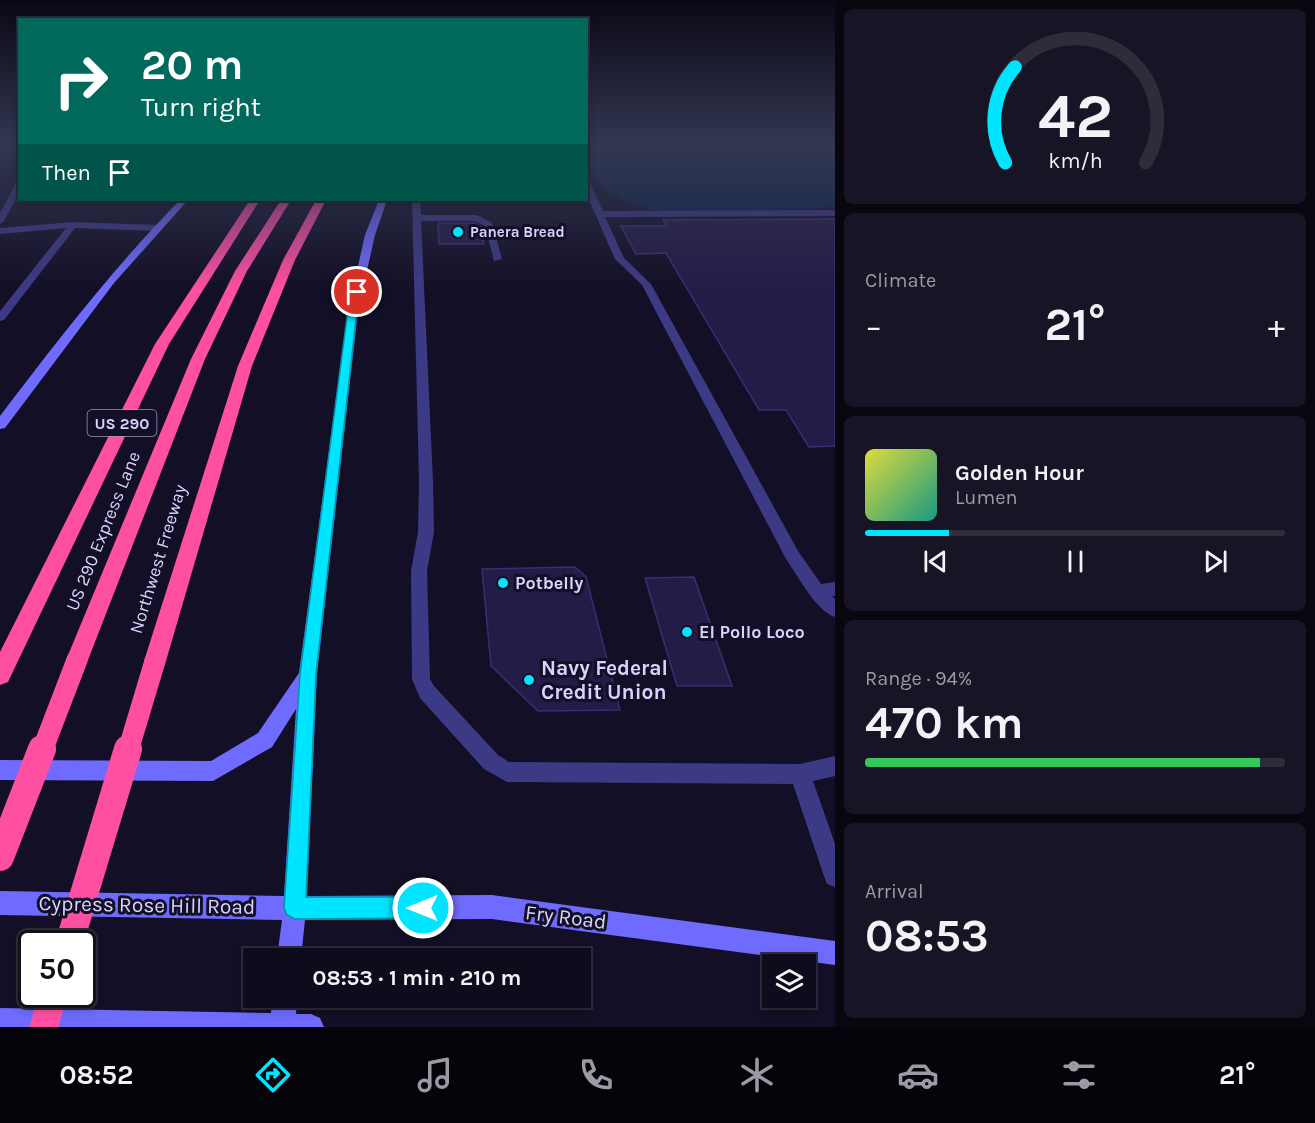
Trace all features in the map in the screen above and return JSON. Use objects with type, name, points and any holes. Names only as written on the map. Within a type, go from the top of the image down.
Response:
[{"type":"highway","name":"US 290","points":[[4,667],[158,351],[173,324],[254,201]]},
{"type":"highway","name":"US 290 Express Lane","points":[[0,857],[198,359],[241,271],[285,201]]},
{"type":"highway","name":"Northwest Freeway","points":[[73,930],[245,366],[290,260],[320,201]]},
{"type":"highway","points":[[44,1027],[49,1008]]},
{"type":"main road","points":[[0,425],[72,328],[157,228],[183,201]]},
{"type":"main road","points":[[290,948],[295,908],[308,674],[353,310],[370,235],[383,201]]},
{"type":"main road","points":[[0,770],[213,771],[265,740],[308,674]]},
{"type":"main road","name":"Cypress Rose Hill Road","points":[[0,903],[295,908]]},
{"type":"main road","name":"Fry Road","points":[[295,908],[492,907],[835,953]]},
{"type":"main road","points":[[282,1026],[284,1008]]},
{"type":"main road","points":[[0,1021],[311,1027]]},
{"type":"street","points":[[590,197],[620,259],[646,284],[792,555],[817,591],[835,610]]},
{"type":"street","points":[[0,220],[10,199]]},
{"type":"street","points":[[416,201],[426,482],[426,532],[419,571],[421,679],[427,692],[491,762],[507,772],[800,774],[835,766]]},
{"type":"street","points":[[600,214],[835,213]]},
{"type":"street","points":[[417,218],[477,218],[489,225],[497,259]]},
{"type":"street","points":[[0,318],[73,225]]},
{"type":"street","points":[[0,231],[73,225],[157,228]]},
{"type":"street","points":[[817,591],[835,589]]},
{"type":"street","points":[[800,774],[835,876]]},
{"type":"water","points":[[613,194],[835,194],[835,207],[684,212],[644,208]]},
{"type":"building","points":[[835,219],[835,446],[809,447],[786,410],[759,410],[666,253],[636,254],[621,226],[666,226],[663,220]]},
{"type":"building","points":[[438,223],[474,223],[480,226],[484,244],[439,244]]},
{"type":"building","points":[[575,567],[586,577],[620,710],[538,711],[491,666],[482,569]]},
{"type":"building","name":"El Pollo Loco","points":[[694,577],[732,686],[677,686],[645,578]]},
{"type":"place","name":"Panera Bread","points":[[458,232]]},
{"type":"place","name":"Potbelly","points":[[503,583]]},
{"type":"place","name":"El Pollo Loco","points":[[687,632]]},
{"type":"place","name":"Navy Federal Credit Union","points":[[529,680]]},
{"type":"route","points":[[357,292],[308,674],[295,908],[423,908]]}]
